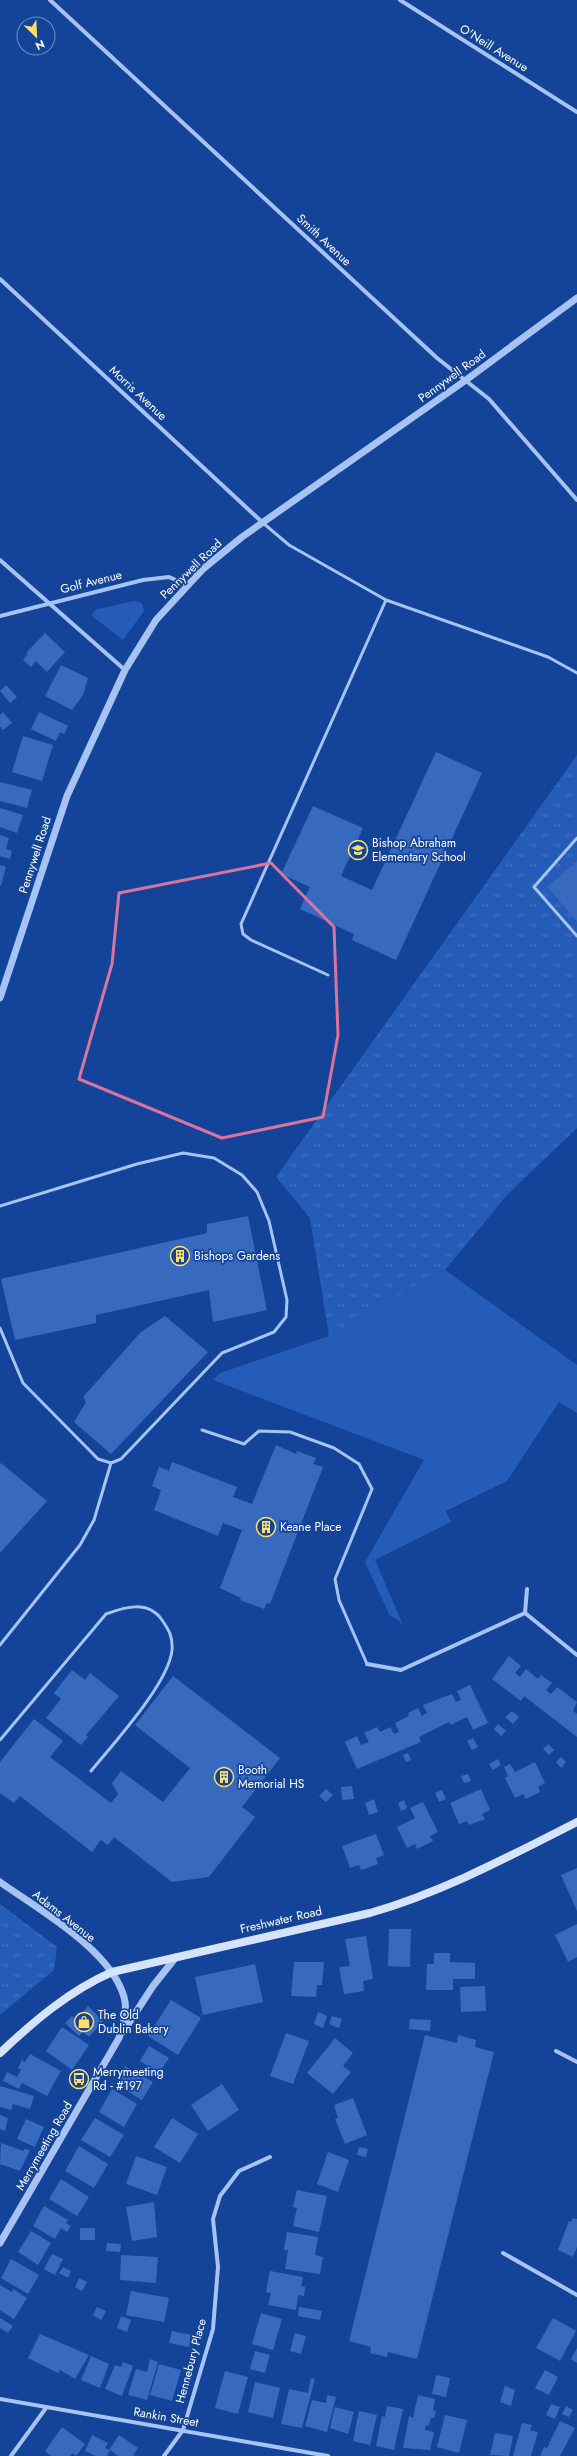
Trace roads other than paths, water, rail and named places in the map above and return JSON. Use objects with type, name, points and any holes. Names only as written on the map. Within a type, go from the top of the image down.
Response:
[{"type":"main road","name":"Freshwater Road","points":[[0,2053],[47,2012],[83,1985],[112,1972],[176,1956],[370,1913],[404,1902],[498,1862],[577,1822]]},
{"type":"street","name":"Smith Avenue","points":[[50,0],[437,358],[489,400],[577,500]]},
{"type":"street","name":"O'Neill Avenue","points":[[400,0],[577,112]]},
{"type":"street","name":"Morris Avenue","points":[[0,279],[262,522]]},
{"type":"street","name":"Pennywell Road","points":[[0,998],[65,802],[125,670],[156,620],[187,585],[222,553],[262,522],[466,380],[577,298]]},
{"type":"street","points":[[0,560],[125,670]]},
{"type":"street","name":"Golf Avenue","points":[[0,616],[143,580],[169,577],[187,585]]},
{"type":"street","points":[[525,1612],[527,1589]]},
{"type":"street","points":[[367,1664],[401,1670],[525,1612]]},
{"type":"street","points":[[525,1612],[577,1654]]},
{"type":"street","name":"Adams Avenue","points":[[0,1882],[66,1929],[112,1972]]},
{"type":"street","name":"Merrymeeting Road","points":[[0,2243],[119,2038],[153,1986],[176,1956]]},
{"type":"street","name":"Merrymeeting Road","points":[[112,1972],[124,1998],[126,2016],[119,2038]]},
{"type":"street","points":[[556,2051],[577,2062]]},
{"type":"street","name":"Hennebury Place","points":[[164,2456],[183,2430],[213,2329],[218,2267],[212,2219],[220,2196],[239,2171],[270,2157]]},
{"type":"street","points":[[503,2253],[577,2295]]},
{"type":"street","name":"Rankin Street","points":[[0,2399],[328,2456]]},
{"type":"street","points":[[11,2456],[46,2408]]},
{"type":"lane","points":[[262,522],[289,545],[386,600],[548,657],[577,673]]},
{"type":"lane","points":[[328,975],[251,940],[243,934],[241,924],[386,600]]},
{"type":"lane","points":[[577,838],[534,887],[577,936]]},
{"type":"lane","points":[[0,1206],[99,1175],[183,1152],[214,1158],[242,1175],[257,1192],[269,1221],[287,1300],[286,1317],[274,1332],[222,1353],[121,1459],[110,1463],[98,1459],[23,1383],[0,1328]]},
{"type":"lane","points":[[202,1430],[244,1444],[259,1431],[290,1432],[334,1448],[359,1464],[372,1489],[335,1579],[339,1600],[367,1664]]},
{"type":"lane","points":[[0,1645],[80,1545],[94,1520],[110,1463]]},
{"type":"lane","points":[[0,1740],[106,1614],[126,1607],[143,1607],[159,1615],[171,1633],[172,1650],[167,1670],[144,1704],[91,1771]]},
{"type":"place","name":"Bishop Abraham Elementary School","points":[[358,850]]},
{"type":"place","name":"Bishops Gardens","points":[[180,1256]]},
{"type":"place","name":"Keane Place","points":[[266,1527]]},
{"type":"place","name":"Booth Memorial HS","points":[[224,1777]]},
{"type":"place","name":"The Old Dublin Bakery","points":[[84,2022]]},
{"type":"place","name":"Merrymeeting Rd - #197","points":[[79,2079]]}]
